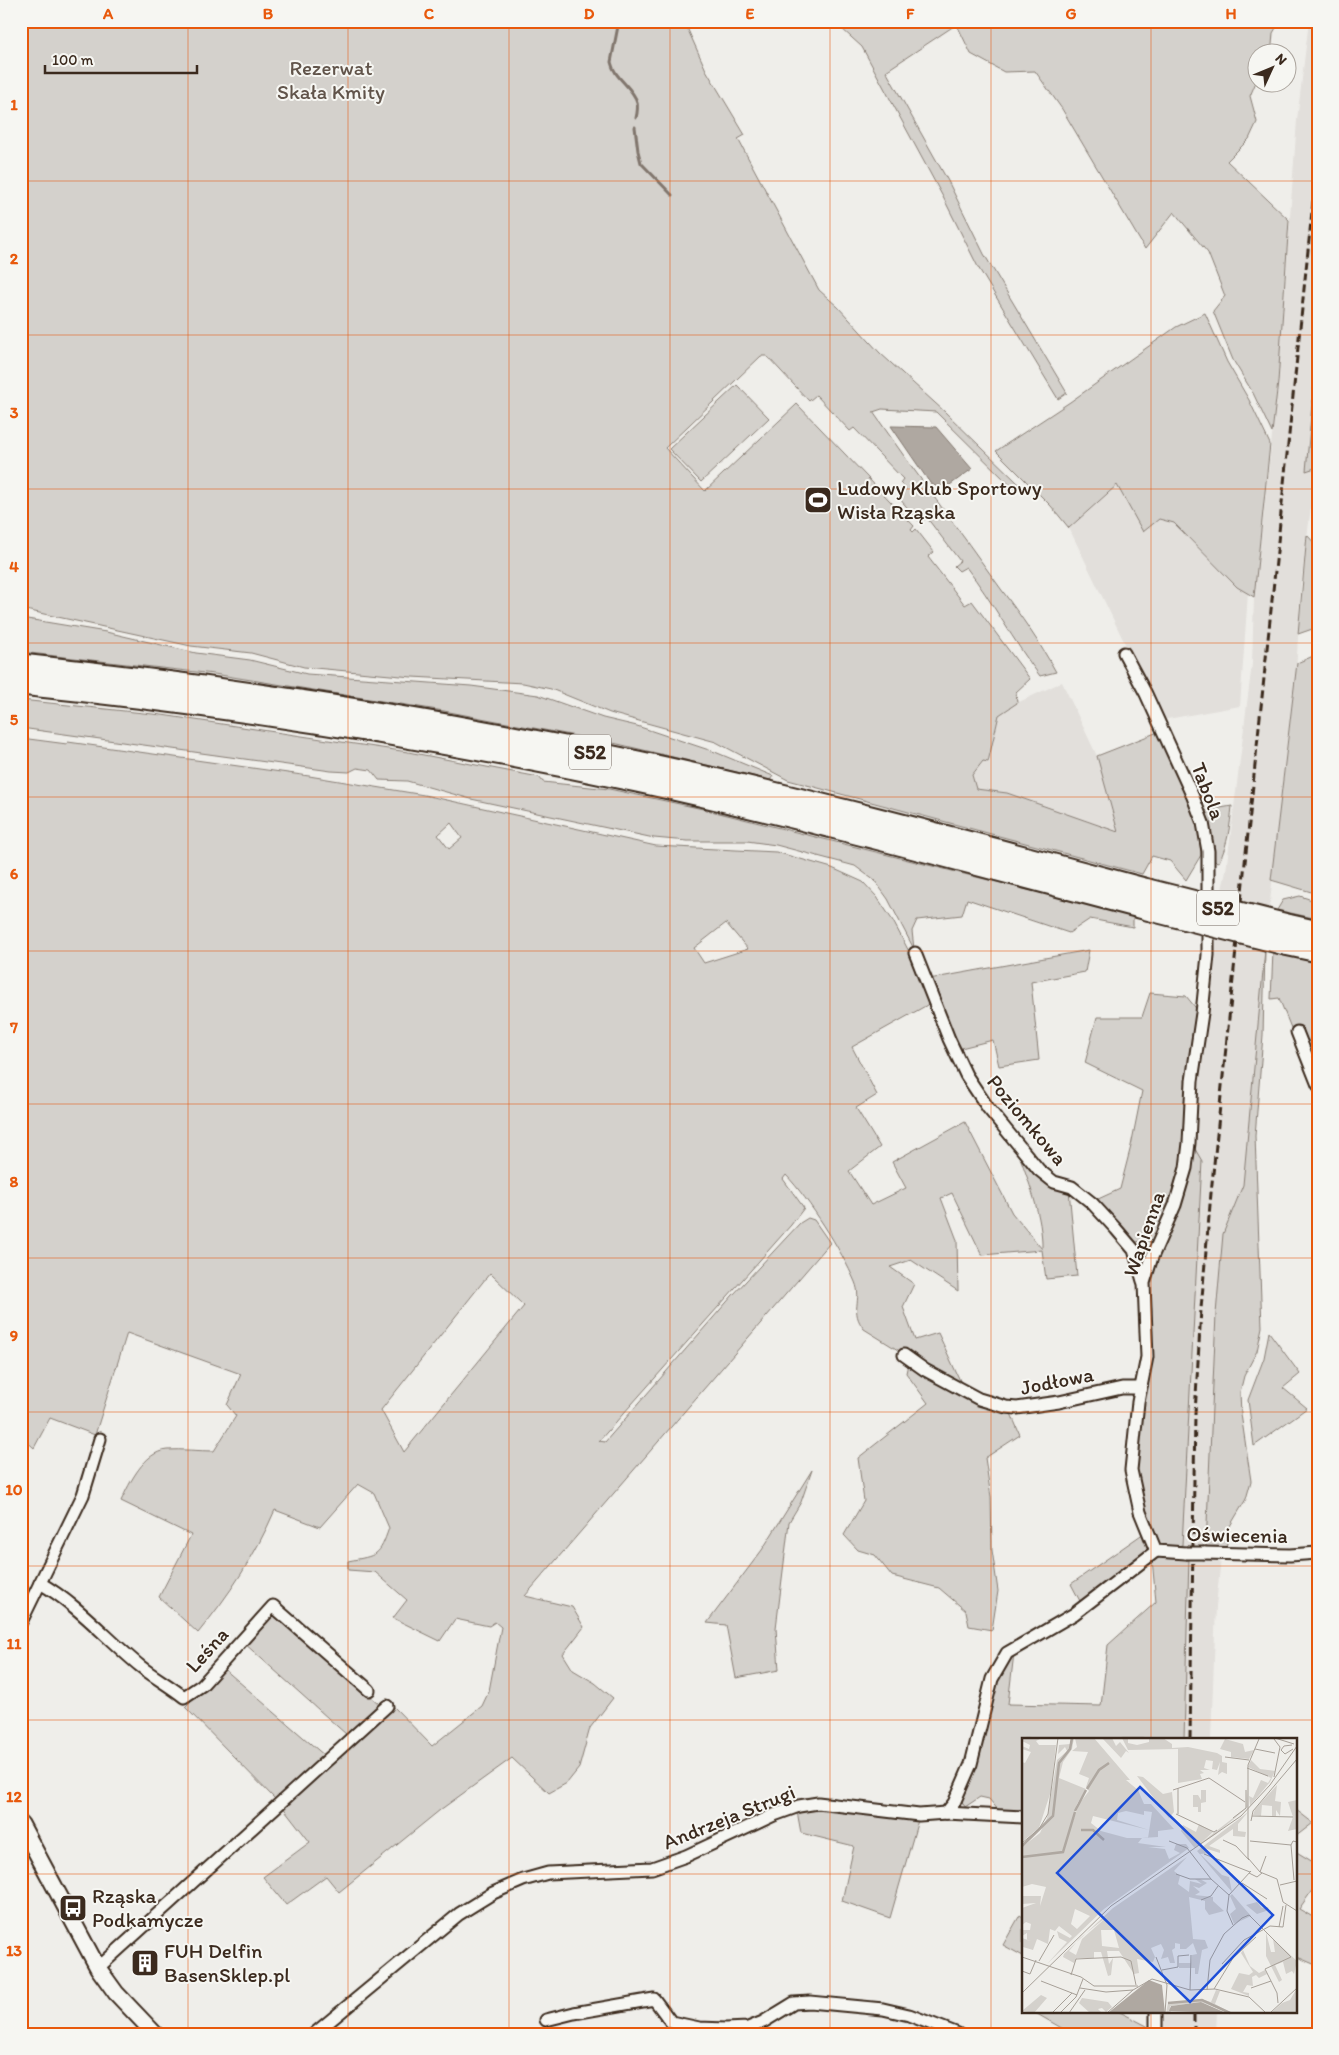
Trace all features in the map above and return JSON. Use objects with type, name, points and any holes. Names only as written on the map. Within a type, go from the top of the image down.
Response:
[{"type":"highway","name":"S52","points":[[21,665],[150,679],[376,712],[525,739],[641,763],[808,802],[1148,899],[1286,935],[1318,951]]},
{"type":"highway","name":"S52","points":[[21,684],[84,690],[384,732],[554,764],[640,782],[822,826],[1148,899]]},
{"type":"highway","name":"S52","points":[[1286,935],[1318,932]]},
{"type":"street","name":"Tabola","points":[[1124,653],[1146,694],[1203,823],[1208,851],[1208,955]]},
{"type":"street","name":"Poziomkowa","points":[[915,953],[949,1039],[966,1075],[988,1108],[1039,1170],[1054,1182],[1072,1187],[1092,1203],[1134,1250],[1144,1283]]},
{"type":"street","name":"Wapienna","points":[[1156,1552],[1140,1512],[1132,1470],[1132,1446],[1140,1388],[1147,1357],[1144,1283],[1155,1250],[1175,1205],[1186,1168],[1192,1081],[1208,955]]},
{"type":"street","points":[[1297,1032],[1318,1084]]},
{"type":"street","points":[[1134,1250],[1155,1250]]},
{"type":"street","name":"Jodłowa","points":[[904,1355],[925,1370],[979,1399],[1006,1407],[1017,1408],[1058,1402],[1122,1388],[1140,1388]]},
{"type":"street","points":[[21,1622],[83,1495],[100,1439]]},
{"type":"street","points":[[946,1813],[954,1804],[972,1764],[992,1679],[1007,1653],[1074,1614],[1156,1552]]},
{"type":"street","name":"Oświecenia","points":[[1156,1552],[1290,1555],[1318,1553]]},
{"type":"street","name":"Leśna","points":[[40,1583],[68,1601],[80,1614],[141,1667],[184,1696],[202,1685],[273,1606],[369,1690]]},
{"type":"street","points":[[98,1968],[387,1706]]},
{"type":"street","name":"Andrzeja Strugi","points":[[314,2034],[459,1914],[493,1893],[523,1880],[548,1873],[652,1868],[686,1856],[766,1818],[799,1806],[818,1803],[919,1815],[946,1813],[1022,1817]]},
{"type":"street","points":[[21,1824],[98,1968],[116,1993],[155,2034]]},
{"type":"street","points":[[546,2020],[574,2013],[654,1999],[671,2022],[699,2028],[748,2028],[763,2022],[794,2003],[810,2002],[883,2009],[909,2015],[958,2034]]},
{"type":"street","points":[[1156,2012],[1156,2034]]},
{"type":"shaded area","points":[[1309,21],[1318,21],[1318,441],[1301,585],[1296,673],[1265,950],[1263,1035],[1255,1136],[1262,1327],[1257,1351],[1244,1376],[1240,1392],[1241,1414],[1251,1481],[1246,1499],[1230,1526],[1226,1548],[1221,1558],[1216,1606],[1211,1738],[1167,1738],[1159,1544],[1195,1081],[1213,932],[1226,871],[1252,664],[1254,597],[1278,382],[1297,120]]},
{"type":"shaded area","points":[[891,426],[936,427],[972,469],[943,490],[930,483]]},
{"type":"shaded area","points":[[1117,485],[1143,531],[1159,519],[1174,523],[1237,587],[1248,593],[1240,706],[1162,720],[1069,528]]},
{"type":"shaded area","points":[[1062,682],[1097,756],[1118,832],[1007,793],[976,789],[972,775],[983,761],[988,762],[999,715],[1017,703]]},
{"type":"shaded area","points":[[1162,2012],[1217,2012],[1216,2034],[1161,2034]]},
{"type":"green space","name":"Rezerwat Skała Kmity","points":[[21,21],[684,21],[706,70],[745,135],[738,139],[819,290],[838,307],[880,353],[945,412],[1019,484],[1014,489],[936,412],[882,409],[873,412],[1023,619],[1056,672],[1040,676],[966,567],[959,571],[954,566],[960,561],[927,518],[920,522],[898,497],[906,489],[900,483],[903,479],[854,428],[850,431],[816,395],[809,401],[767,356],[761,356],[665,448],[705,491],[797,404],[914,526],[911,530],[913,532],[916,529],[934,552],[928,557],[965,605],[972,601],[1030,679],[1016,692],[1017,703],[999,715],[988,762],[983,761],[972,775],[976,789],[1007,793],[1118,832],[1097,756],[1158,732],[1198,824],[1201,855],[1186,880],[1170,861],[1152,856],[1142,874],[788,780],[716,742],[610,713],[551,689],[523,683],[412,677],[304,667],[251,653],[191,646],[21,609]]},
{"type":"green space","points":[[850,21],[1280,21],[1273,33],[1272,42],[1246,42],[1246,92],[1252,92],[1250,96],[1257,122],[1249,139],[1227,161],[1289,220],[1278,382],[1272,433],[1253,393],[1233,360],[1213,311],[1225,296],[1208,253],[1174,212],[1145,249],[1062,109],[1035,71],[1004,72],[971,54],[958,27],[954,26],[886,71],[948,181],[984,254],[1067,393],[1058,399],[978,267],[943,197],[862,47],[841,28]]},
{"type":"green space","points":[[1205,313],[1227,362],[1249,400],[1270,444],[1254,597],[1237,587],[1174,523],[1159,519],[1143,532],[1117,485],[1069,528],[1051,506],[996,451],[1070,402],[1176,327]]},
{"type":"green space","points":[[1318,337],[1318,467],[1306,471]]},
{"type":"green space","points":[[737,385],[769,418],[701,482],[669,449]]},
{"type":"green space","points":[[1307,535],[1318,547],[1318,627],[1298,634]]},
{"type":"green space","points":[[21,618],[106,632],[196,653],[250,660],[307,674],[471,686],[538,695],[603,718],[637,726],[715,752],[773,776],[770,780],[618,744],[444,711],[214,674],[21,652]]},
{"type":"green space","points":[[1318,654],[1318,894],[1271,880],[1297,663]]},
{"type":"green space","points":[[21,700],[162,715],[408,752],[539,777],[543,782],[609,789],[703,809],[1133,916],[1133,927],[1090,919],[1069,933],[967,899],[962,915],[917,920],[912,931],[914,949],[888,899],[875,881],[855,866],[776,845],[747,841],[687,841],[654,838],[471,799],[407,781],[379,780],[371,770],[357,768],[349,772],[331,771],[21,728]]},
{"type":"green space","points":[[21,738],[67,744],[68,742],[309,776],[424,795],[656,846],[776,852],[832,868],[863,882],[877,897],[893,921],[914,961],[929,1004],[852,1047],[877,1095],[856,1108],[880,1147],[849,1171],[871,1205],[906,1188],[892,1162],[965,1122],[1012,1213],[1042,1249],[1042,1237],[1037,1212],[1017,1149],[1069,1190],[1077,1276],[1046,1279],[1042,1250],[982,1255],[952,1193],[941,1198],[957,1240],[958,1291],[911,1260],[890,1267],[914,1284],[903,1307],[915,1340],[938,1333],[962,1385],[927,1368],[864,1329],[857,1316],[857,1289],[849,1269],[815,1211],[786,1175],[783,1179],[804,1208],[599,1441],[605,1442],[733,1295],[800,1223],[808,1218],[814,1220],[830,1243],[525,1596],[572,1607],[584,1627],[563,1654],[573,1670],[595,1683],[613,1698],[590,1728],[579,1768],[567,1783],[549,1793],[512,1758],[440,1810],[339,1892],[326,1876],[286,1905],[263,1877],[310,1842],[282,1806],[394,1707],[432,1746],[482,1706],[489,1691],[501,1627],[495,1622],[489,1626],[455,1619],[440,1641],[393,1618],[407,1600],[375,1572],[348,1570],[348,1561],[372,1556],[380,1550],[389,1528],[374,1493],[358,1484],[320,1527],[275,1510],[241,1574],[221,1604],[198,1633],[159,1597],[191,1535],[121,1501],[139,1469],[151,1456],[167,1450],[214,1451],[236,1416],[227,1405],[241,1374],[127,1333],[95,1435],[50,1418],[34,1448],[21,1436]],"holes":[[[451,823],[462,838],[449,849],[438,835]],[[726,923],[748,949],[704,963],[694,948]],[[490,1273],[524,1306],[404,1452],[381,1410]]]},
{"type":"green space","points":[[1232,806],[1225,848],[1219,862],[1213,861],[1203,811]]},
{"type":"green space","points":[[1300,896],[1318,902],[1318,919],[1277,910],[1283,900]]},
{"type":"green space","points":[[1089,950],[1085,972],[1031,982],[1039,1060],[999,1066],[993,1040],[957,1049],[929,979]]},
{"type":"green space","points":[[1265,950],[1263,1035],[1255,1136],[1262,1327],[1257,1351],[1244,1376],[1240,1392],[1241,1414],[1251,1481],[1246,1499],[1230,1526],[1226,1548],[1206,1547],[1216,1314],[1223,1234],[1243,1185]]},
{"type":"green space","points":[[1273,951],[1318,962],[1318,1047],[1291,1028],[1279,998],[1271,999]]},
{"type":"green space","points":[[1150,993],[1186,996],[1199,1015],[1186,1131],[1174,1201],[1154,1243],[1142,1240],[1132,1244],[1096,1200],[1120,1189],[1142,1091],[1085,1063],[1097,1017],[1142,1017]]},
{"type":"green space","points":[[1192,1144],[1202,1161],[1182,1545],[1171,1548],[1159,1544],[1151,1532],[1144,1513],[1136,1466],[1140,1422],[1152,1361],[1147,1290]]},
{"type":"green space","points":[[1269,1332],[1300,1374],[1283,1388],[1307,1408],[1254,1446],[1248,1400],[1264,1358]]},
{"type":"green space","points":[[908,1364],[1010,1411],[1020,1435],[985,1458],[991,1497],[992,1550],[998,1591],[992,1630],[969,1626],[966,1611],[939,1588],[892,1576],[875,1555],[858,1550],[844,1535],[864,1501],[858,1458],[928,1403],[906,1373]]},
{"type":"green space","points":[[812,1470],[801,1502],[789,1522],[776,1628],[779,1670],[736,1678],[726,1625],[707,1623],[762,1550]]},
{"type":"green space","points":[[1144,1533],[1150,1547],[1148,1553],[1081,1603],[1071,1584]]},
{"type":"green space","points":[[1160,1557],[1189,1557],[1184,1738],[1022,1738],[1022,1812],[999,1811],[989,1799],[980,1797],[965,1807],[961,1800],[974,1773],[998,1677],[1014,1653],[1008,1704],[1101,1706],[1108,1645],[1156,1602],[1152,1559]]},
{"type":"green space","points":[[274,1615],[287,1621],[379,1704],[347,1735],[244,1643],[266,1618]]},
{"type":"green space","points":[[223,1668],[325,1756],[278,1802],[185,1707]]},
{"type":"green space","points":[[822,1808],[918,1820],[890,1918],[842,1901],[854,1846],[801,1833],[797,1811]]},
{"type":"green space","points":[[1296,1810],[1313,1823],[1296,1836]]},
{"type":"green space","points":[[1296,1852],[1318,1865],[1318,1882],[1299,1909],[1318,1920],[1318,1966],[1296,1956]]},
{"type":"green space","points":[[1020,1915],[1022,1916],[1022,1955],[1003,1945]]},
{"type":"green space","points":[[1034,2012],[1120,2012],[1147,2026],[1152,2034],[1072,2034]]},
{"type":"waterway","points":[[619,21],[611,62],[616,73],[635,97],[637,102],[636,118]]},
{"type":"waterway","points":[[635,127],[641,163],[672,195]]},
{"type":"railway","points":[[1190,1738],[1195,1414],[1201,1309],[1211,1193],[1318,153]]},
{"type":"railway","points":[[1194,2012],[1194,2034]]},
{"type":"place","name":"Ludowy Klub Sportowy Wisła Rząska","points":[[818,500]]},
{"type":"place","name":"Rząska Podkamycze","points":[[73,1908]]},
{"type":"place","name":"FUH Delfin BasenSklep.pl","points":[[145,1963]]}]
